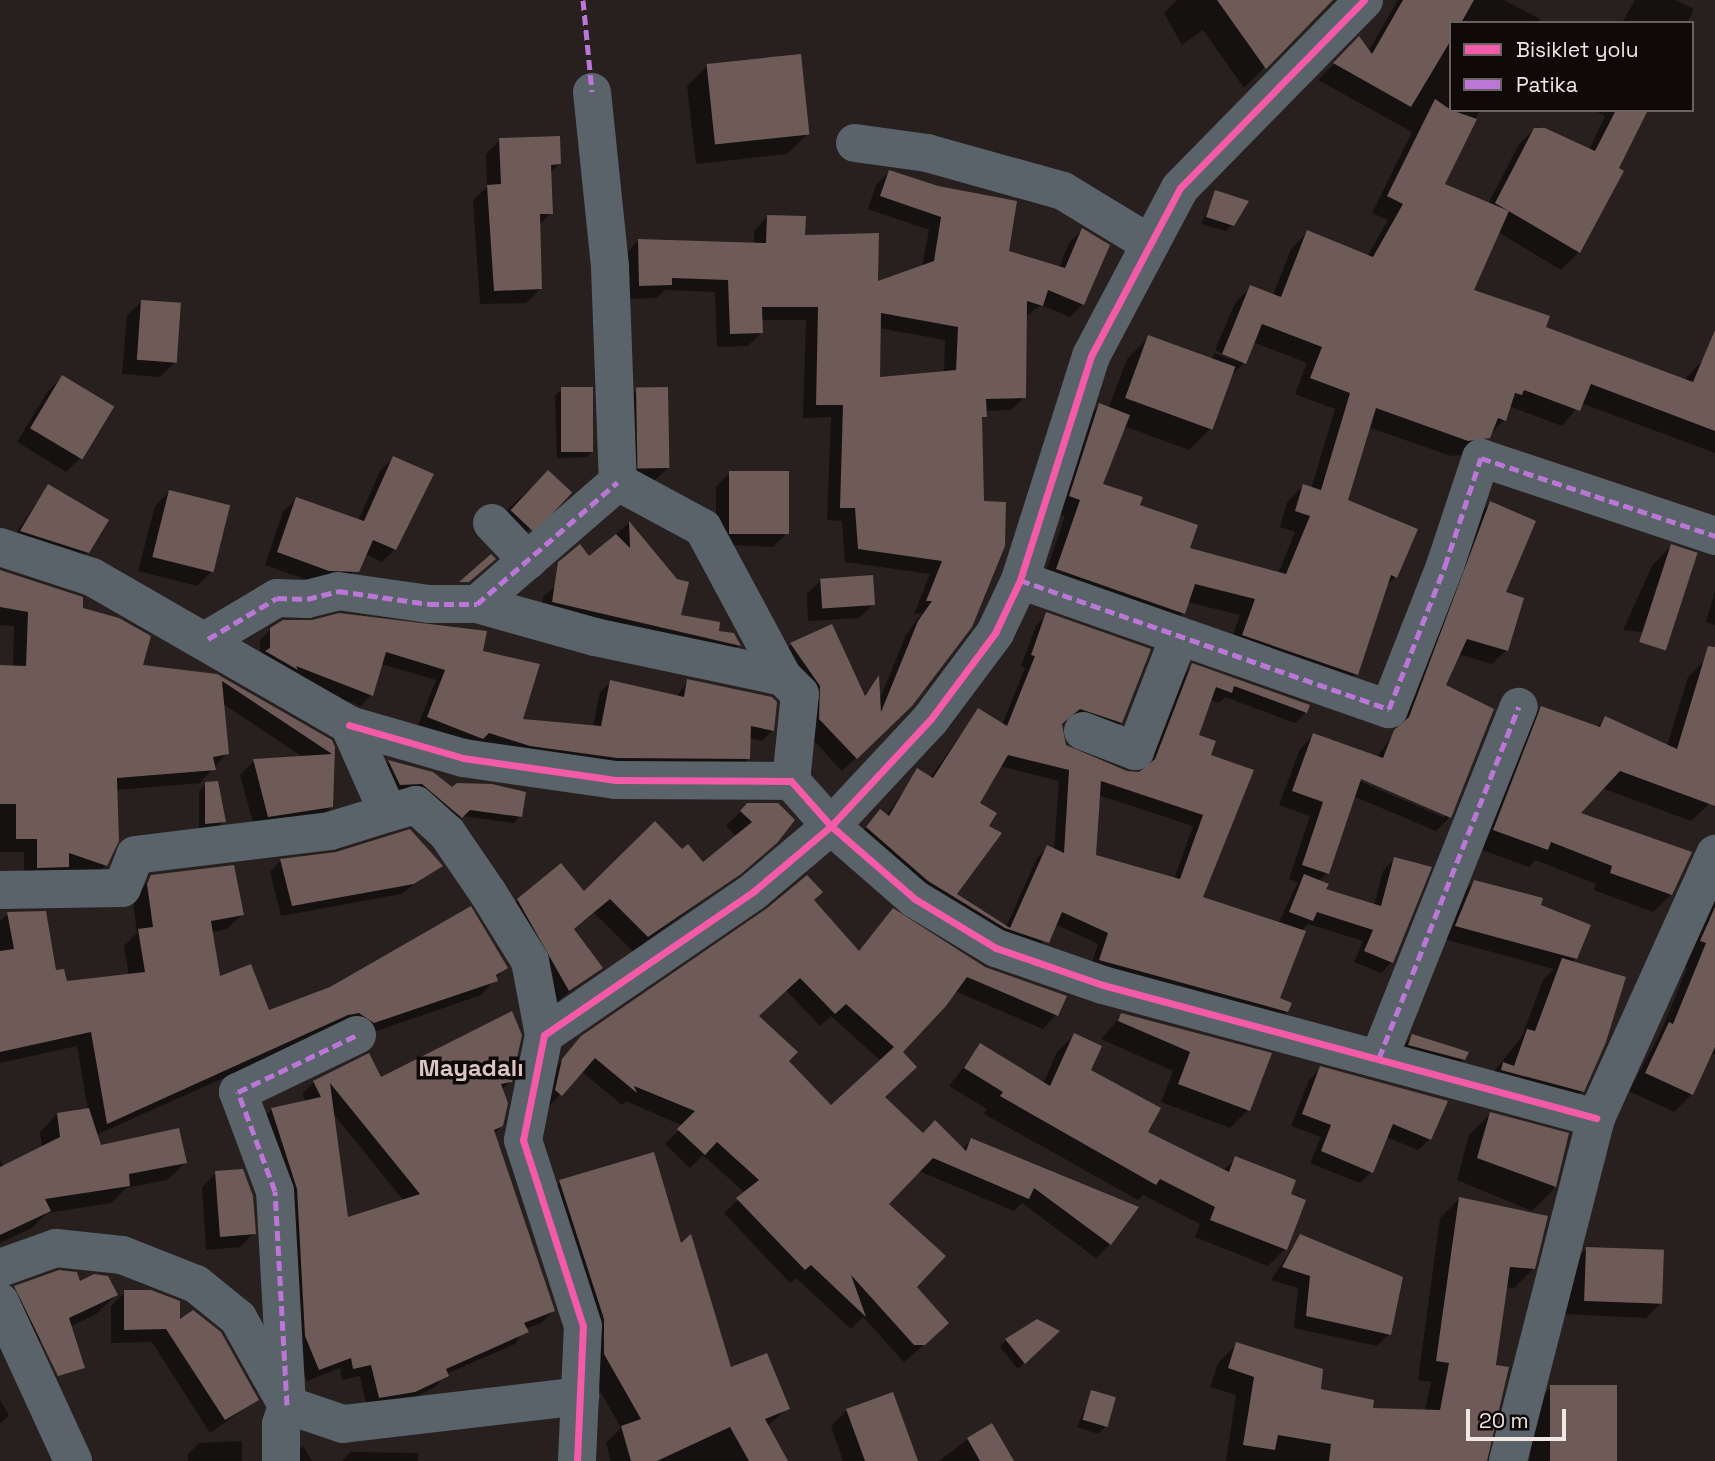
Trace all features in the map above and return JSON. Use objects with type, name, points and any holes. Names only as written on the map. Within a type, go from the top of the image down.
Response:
[{"type":"street","points":[[544,1035],[754,891],[831,826],[930,720],[995,633],[1020,580],[1091,356],[1180,188],[1364,0]]},
{"type":"street","points":[[592,92],[610,267],[618,482]]},
{"type":"street","points":[[855,143],[927,153],[1063,191],[1150,244]]},
{"type":"street","points":[[1020,580],[1389,709],[1445,566],[1481,458],[1715,536]]},
{"type":"street","points":[[477,604],[618,482]]},
{"type":"street","points":[[618,482],[703,528],[783,677],[800,694],[791,781],[831,826],[915,899],[996,948],[1103,985],[1596,1118]]},
{"type":"street","points":[[492,523],[528,561]]},
{"type":"street","points":[[0,547],[92,577],[208,639],[349,725],[463,758],[615,780],[791,781]]},
{"type":"street","points":[[208,639],[277,597],[307,599],[338,591],[429,604],[477,604],[595,637],[783,677]]},
{"type":"street","points":[[1083,731],[1135,751],[1180,637]]},
{"type":"street","points":[[1379,1058],[1519,707]]},
{"type":"street","points":[[349,725],[388,813]]},
{"type":"street","points":[[0,890],[122,888],[135,855],[330,831],[416,805],[447,833],[530,961],[544,1035],[523,1140],[583,1326],[577,1461]]},
{"type":"street","points":[[1508,1461],[1596,1118],[1715,854]]},
{"type":"street","points":[[281,1461],[281,1424],[287,1405],[275,1191],[238,1092],[357,1035]]},
{"type":"street","points":[[0,1268],[56,1248],[122,1255],[196,1284],[238,1318],[287,1405],[343,1424],[580,1396]]},
{"type":"street","points":[[0,1302],[73,1461]]},
{"type":"building","points":[[1217,0],[1333,0],[1266,69]]},
{"type":"building","points":[[1403,0],[1474,0],[1462,21],[1449,21],[1449,43],[1411,107],[1333,63],[1359,36],[1372,54]]},
{"type":"building","points":[[801,54],[809,135],[715,144],[707,64]]},
{"type":"building","points":[[1435,99],[1449,109],[1449,112],[1477,119],[1445,184],[1509,211],[1474,290],[1550,316],[1546,327],[1693,382],[1715,330],[1715,431],[1591,384],[1580,411],[1524,390],[1522,395],[1515,393],[1506,421],[1498,418],[1490,438],[1468,441],[1376,408],[1348,500],[1418,529],[1397,578],[1391,575],[1358,675],[1242,635],[1255,599],[1195,584],[1185,614],[1056,569],[1080,500],[1069,496],[1099,403],[1130,415],[1103,484],[1143,497],[1140,505],[1198,525],[1190,548],[1286,574],[1310,516],[1295,511],[1303,484],[1321,490],[1350,393],[1310,378],[1322,347],[1262,324],[1246,364],[1222,354],[1250,285],[1281,297],[1307,230],[1373,257],[1403,204],[1387,196]]},
{"type":"building","points":[[1615,112],[1647,112],[1619,168],[1624,171],[1580,253],[1495,203],[1534,128],[1545,128],[1595,151]]},
{"type":"building","points":[[560,136],[561,164],[551,165],[553,214],[540,214],[542,289],[494,291],[487,185],[501,184],[499,138]]},
{"type":"building","points":[[889,170],[938,186],[1017,201],[1009,251],[1065,268],[1082,228],[1110,245],[1084,305],[1048,290],[1043,306],[1027,301],[1026,398],[986,399],[987,417],[982,417],[984,501],[1006,502],[1005,546],[972,627],[912,706],[857,759],[819,719],[820,686],[790,643],[832,624],[865,696],[879,675],[881,712],[918,621],[932,601],[926,601],[942,561],[858,549],[855,508],[840,508],[843,405],[816,405],[818,307],[762,307],[763,333],[730,334],[728,280],[672,278],[672,285],[639,286],[638,239],[766,243],[767,215],[806,216],[805,235],[879,233],[878,281],[934,261],[941,217],[880,196]],"holes":[[[881,313],[958,327],[956,370],[880,377]]]},
{"type":"building","points":[[1215,190],[1249,201],[1234,226],[1206,217]]},
{"type":"building","points":[[141,300],[181,303],[177,363],[137,360]]},
{"type":"building","points":[[1148,335],[1235,367],[1212,430],[1125,398]]},
{"type":"building","points":[[62,375],[114,406],[82,460],[30,428]]},
{"type":"building","points":[[561,387],[593,387],[593,452],[561,452]]},
{"type":"building","points":[[668,387],[669,468],[637,469],[636,388]]},
{"type":"building","points":[[393,456],[434,474],[396,550],[373,540],[359,572],[329,571],[277,552],[296,497],[364,521]]},
{"type":"building","points":[[548,470],[572,493],[535,533],[510,510]]},
{"type":"building","points":[[729,471],[789,471],[789,534],[729,534]]},
{"type":"building","points":[[48,484],[109,520],[89,553],[20,531]]},
{"type":"building","points":[[169,490],[230,505],[213,572],[152,557]]},
{"type":"building","points":[[1490,501],[1536,521],[1506,592],[1524,598],[1508,651],[1467,639],[1446,685],[1494,709],[1451,818],[1361,779],[1329,874],[1302,865],[1323,802],[1292,791],[1313,733],[1383,758],[1394,730],[1409,717]]},
{"type":"building","points":[[629,521],[677,579],[689,582],[681,615],[720,622],[719,631],[734,633],[741,646],[552,602],[558,562],[580,544],[589,556],[616,534],[630,548]]},
{"type":"building","points":[[1671,544],[1698,553],[1666,651],[1639,642]]},
{"type":"building","points":[[491,554],[496,559],[469,582],[459,582]]},
{"type":"building","points":[[0,570],[83,597],[83,608],[119,618],[151,636],[143,665],[217,674],[332,740],[335,747],[333,807],[268,817],[253,759],[332,754],[222,681],[229,754],[213,757],[216,770],[117,778],[119,841],[107,866],[69,853],[69,867],[37,868],[37,839],[16,839],[16,804],[0,804],[0,665],[26,666],[28,612],[0,607]]},
{"type":"building","points":[[873,575],[875,605],[822,609],[820,579]]},
{"type":"building","points":[[1046,612],[1151,649],[1122,723],[1080,709],[1062,724],[1066,745],[1127,771],[1139,772],[1155,759],[1192,663],[1310,705],[1307,713],[1234,686],[1232,693],[1216,687],[1199,735],[1216,741],[1211,755],[1254,770],[1203,897],[1306,931],[1280,998],[1292,1003],[1288,1012],[1099,960],[1108,933],[1062,912],[1049,943],[1005,928],[928,881],[866,827],[880,809],[889,816],[917,768],[933,778],[978,708],[1007,726],[1035,656],[1031,655]],"holes":[[[1008,755],[1069,770],[1064,853],[1047,845],[1010,928],[957,894],[1002,833],[989,826],[997,813],[980,803]],[[1101,781],[1203,815],[1180,879],[1096,855]]]},
{"type":"building","points":[[339,613],[487,631],[483,651],[540,664],[523,719],[601,726],[610,680],[684,697],[687,679],[772,697],[777,702],[774,731],[751,726],[750,759],[617,758],[530,746],[489,733],[483,739],[427,717],[445,670],[386,652],[373,696],[296,666],[298,670],[265,651],[270,648],[270,628],[283,620],[312,620]]},
{"type":"building","points":[[1708,646],[1715,647],[1715,806],[1620,771],[1581,813],[1692,852],[1672,895],[1610,873],[1612,866],[1551,842],[1548,850],[1493,830],[1541,706],[1600,727],[1605,716],[1677,749]]},
{"type":"building","points":[[388,760],[433,772],[452,787],[457,783],[492,784],[526,792],[522,817],[470,810],[462,818],[422,784],[400,785]]},
{"type":"building","points":[[218,781],[226,822],[205,824],[205,782]]},
{"type":"building","points":[[747,803],[778,803],[795,820],[777,843],[741,874],[648,937],[610,899],[574,929],[603,968],[569,991],[517,899],[561,863],[584,891],[655,821],[682,849],[688,844],[703,862],[752,822],[740,811]]},
{"type":"building","points":[[410,829],[443,866],[414,884],[292,906],[280,859],[336,852]]},
{"type":"building","points":[[1394,857],[1432,867],[1393,963],[1364,951],[1373,930],[1317,912],[1313,921],[1289,912],[1304,874],[1329,884],[1326,889],[1381,906]]},
{"type":"building","points":[[234,865],[244,915],[211,921],[220,976],[251,964],[269,1010],[330,987],[471,906],[508,968],[496,975],[498,981],[374,1023],[359,1013],[348,1015],[107,1124],[91,1032],[0,1052],[0,951],[14,949],[7,912],[46,911],[56,970],[64,969],[67,981],[145,972],[138,929],[153,927],[147,884],[151,875]]},
{"type":"building","points":[[807,875],[823,892],[814,900],[859,951],[893,908],[985,967],[1067,996],[1058,1016],[967,977],[946,1006],[903,1052],[917,1067],[885,1097],[923,1133],[935,1120],[966,1151],[971,1138],[1139,1207],[1111,1245],[1034,1188],[1029,1199],[933,1158],[889,1204],[946,1256],[917,1287],[949,1323],[925,1345],[914,1345],[851,1275],[866,1317],[811,1265],[805,1270],[736,1198],[759,1180],[717,1142],[705,1155],[677,1129],[695,1111],[634,1086],[637,1093],[595,1058],[562,1096],[555,1090],[562,1059],[581,1036],[766,909]],"holes":[[[800,978],[835,1014],[846,1004],[894,1047],[831,1105],[789,1061],[798,1052],[759,1016]]]},
{"type":"building","points":[[1474,880],[1543,898],[1541,905],[1591,925],[1577,959],[1455,926]]},
{"type":"building","points":[[1715,907],[1715,1047],[1693,1095],[1645,1073],[1669,1022],[1673,1024],[1706,943],[1700,941]]},
{"type":"building","points":[[1562,958],[1626,977],[1606,1042],[1584,1092],[1501,1070],[1503,1062],[1514,1066],[1527,1029],[1535,1031]]},
{"type":"building","points":[[512,1011],[522,1035],[512,1082],[501,1084],[508,1103],[503,1126],[494,1130],[555,1311],[524,1323],[529,1332],[446,1369],[449,1376],[415,1392],[379,1398],[371,1365],[353,1369],[351,1358],[319,1370],[305,1336],[297,1189],[271,1108],[321,1097],[313,1081],[369,1053],[381,1077]],"holes":[[[330,1083],[420,1194],[348,1217]]]},
{"type":"building","points":[[1121,1013],[1272,1053],[1250,1111],[1178,1084],[1190,1052],[1118,1021]]},
{"type":"building","points":[[1074,1033],[1102,1046],[1091,1070],[1161,1108],[1148,1132],[1229,1172],[1235,1156],[1296,1180],[1291,1194],[1306,1200],[1287,1250],[1210,1220],[1215,1207],[1160,1179],[1156,1185],[1000,1096],[1003,1092],[964,1068],[980,1043],[1050,1086]]},
{"type":"building","points":[[1412,1034],[1469,1052],[1465,1060],[1408,1045]]},
{"type":"building","points":[[1320,1066],[1448,1101],[1431,1140],[1393,1124],[1373,1173],[1321,1151],[1331,1125],[1302,1114]]},
{"type":"building","points":[[89,1108],[101,1145],[179,1128],[187,1163],[129,1174],[130,1186],[45,1199],[51,1211],[0,1235],[0,1167],[60,1137],[57,1113]]},
{"type":"building","points":[[1490,1112],[1569,1133],[1556,1187],[1477,1158]]},
{"type":"building","points":[[654,1152],[681,1243],[691,1234],[731,1367],[767,1353],[790,1409],[765,1419],[788,1461],[749,1461],[730,1427],[657,1461],[631,1461],[621,1426],[641,1419],[604,1354],[604,1319],[559,1180]]},
{"type":"building","points":[[243,1169],[253,1196],[256,1234],[220,1237],[215,1171]]},
{"type":"building","points":[[1459,1197],[1548,1216],[1535,1269],[1510,1267],[1496,1365],[1509,1367],[1487,1461],[1329,1461],[1331,1444],[1278,1435],[1275,1450],[1243,1445],[1254,1377],[1228,1368],[1236,1342],[1323,1369],[1321,1389],[1374,1400],[1373,1408],[1440,1410],[1449,1363],[1436,1361]]},
{"type":"building","points":[[1300,1234],[1403,1277],[1391,1335],[1306,1316],[1310,1276],[1282,1267]]},
{"type":"building","points":[[1586,1247],[1664,1250],[1662,1304],[1584,1301]]},
{"type":"building","points":[[59,1270],[77,1272],[80,1281],[94,1274],[108,1276],[118,1295],[69,1318],[85,1368],[58,1376],[14,1286]]},
{"type":"building","points":[[124,1290],[151,1290],[180,1301],[180,1319],[193,1310],[221,1332],[259,1400],[225,1420],[166,1329],[124,1330]]},
{"type":"building","points":[[1037,1319],[1060,1331],[1025,1364],[1005,1339]]},
{"type":"building","points":[[1550,1385],[1617,1385],[1617,1461],[1550,1461]]},
{"type":"building","points":[[1091,1390],[1116,1397],[1107,1427],[1082,1420]]},
{"type":"building","points":[[893,1392],[918,1461],[865,1461],[846,1409]]},
{"type":"building","points":[[992,1423],[1014,1461],[980,1461],[967,1438]]},
{"type":"marked path","points":[[583,0],[592,92]]},
{"type":"marked path","points":[[1020,580],[1389,709],[1445,566],[1481,458],[1715,536]]},
{"type":"marked path","points":[[208,639],[277,598],[307,599],[338,591],[429,604],[477,604],[618,482]]},
{"type":"marked path","points":[[1379,1058],[1519,707]]},
{"type":"marked path","points":[[287,1405],[275,1191],[238,1092],[357,1035]]},
{"type":"cycle path","points":[[577,1461],[583,1326],[523,1140],[544,1035],[754,891],[831,826],[930,720],[995,633],[1020,580],[1091,356],[1180,188],[1364,0]]},
{"type":"cycle path","points":[[349,725],[463,758],[615,780],[791,781],[831,826],[915,899],[996,948],[1103,985],[1596,1118]]},
{"type":"district","name":"Mayadalı","points":[[471,1068]]}]
